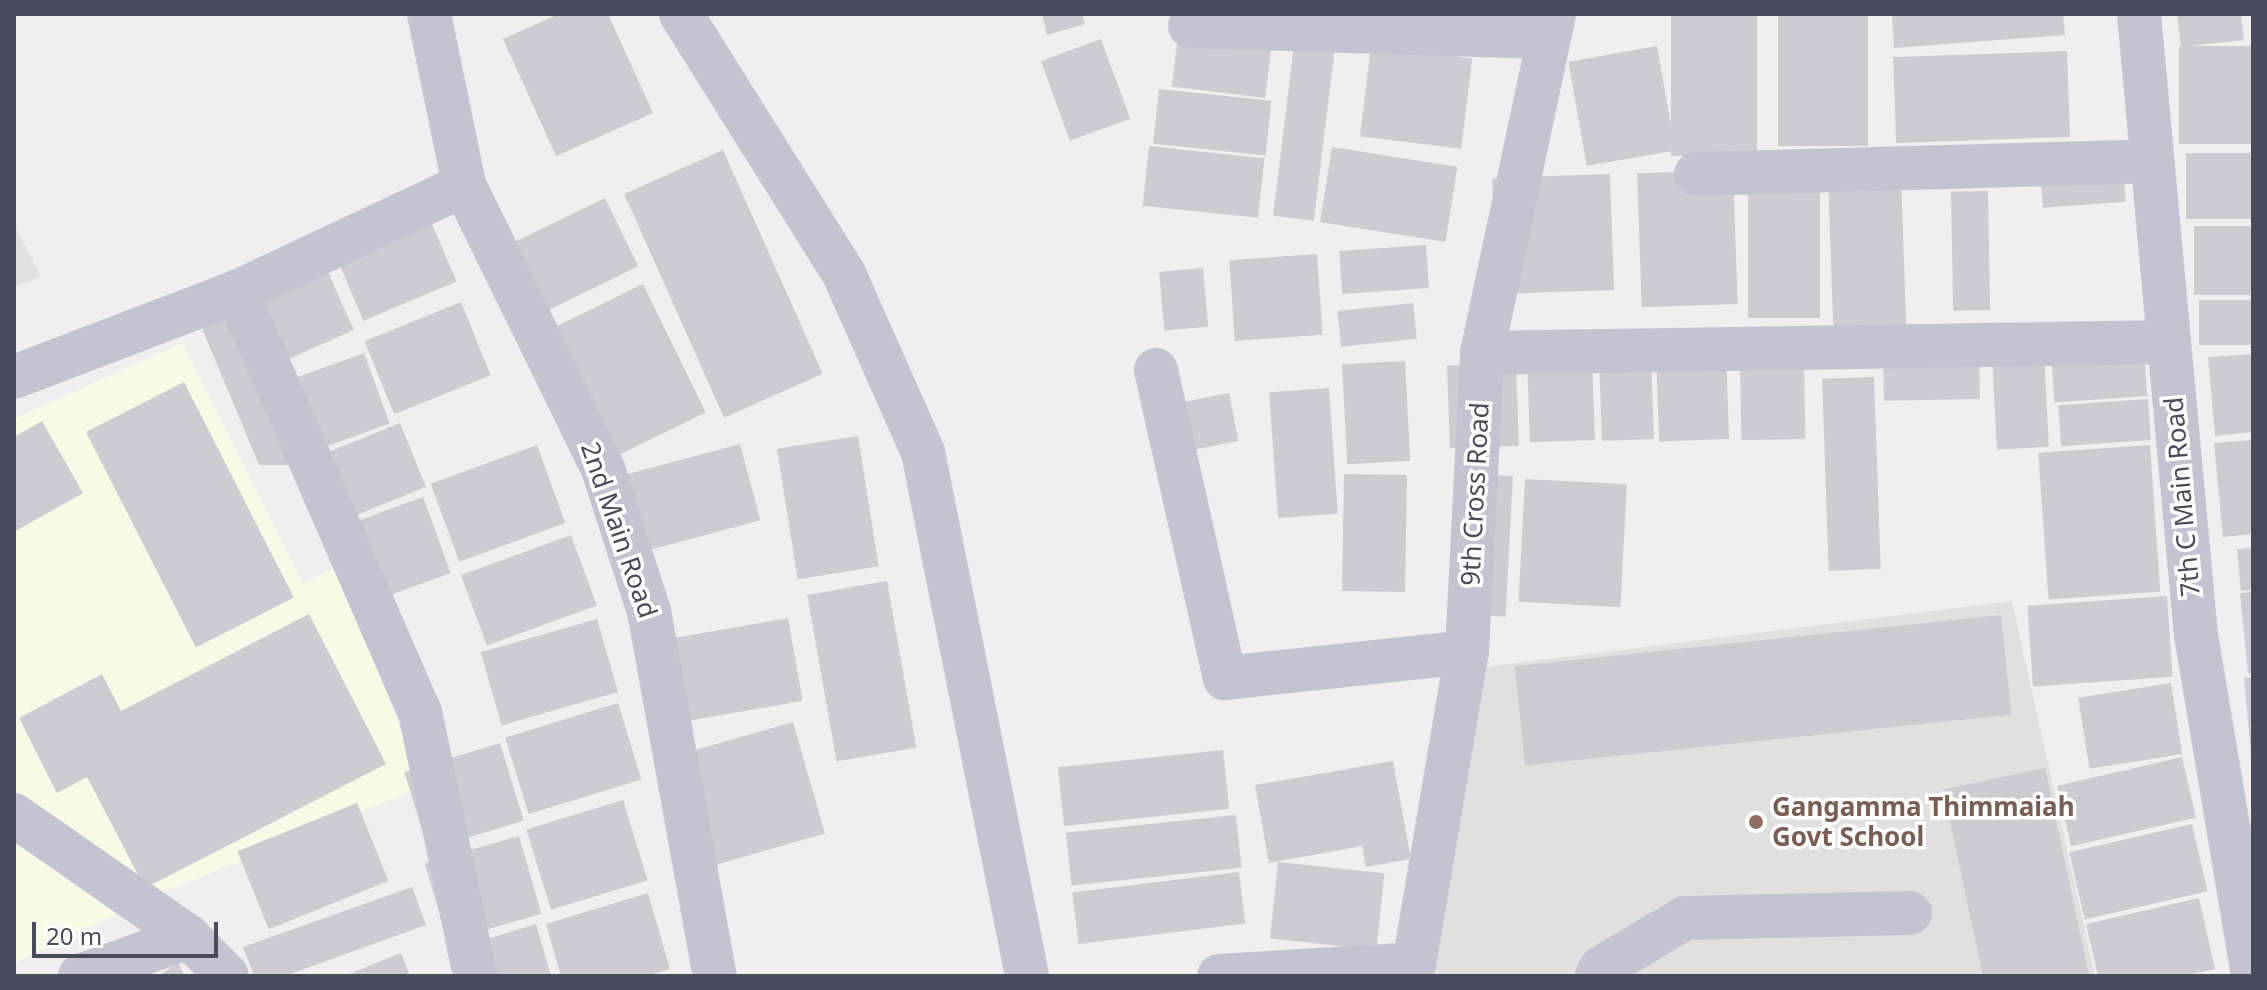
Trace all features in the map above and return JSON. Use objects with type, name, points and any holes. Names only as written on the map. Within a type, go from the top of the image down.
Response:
[{"type":"street","points":[[681,14],[844,274],[923,452],[1027,976]]},
{"type":"street","name":"7th C Main Road","points":[[2139,14],[2196,635],[2253,976]]},
{"type":"street","name":"2nd Main Road","points":[[443,18],[464,185],[603,469],[649,611],[715,976]]},
{"type":"street","points":[[1190,26],[1551,25]]},
{"type":"street","name":"9th Cross Road","points":[[1412,970],[1467,652],[1482,353],[1551,25]]},
{"type":"street","points":[[1696,174],[2151,161]]},
{"type":"street","points":[[14,377],[237,292],[464,185]]},
{"type":"street","points":[[237,292],[420,712],[475,976]]},
{"type":"street","points":[[1482,353],[2168,342]]},
{"type":"street","points":[[1156,370],[1225,678],[1467,652]]},
{"type":"street","points":[[14,815],[189,937],[227,976]]},
{"type":"street","points":[[1597,976],[1601,968],[1685,918],[1910,913]]},
{"type":"street","points":[[80,976],[189,937]]},
{"type":"street","points":[[1219,976],[1412,970]]},
{"type":"shaded area","points":[[14,225],[41,277],[14,287]]},
{"type":"shaded area","points":[[182,343],[303,584],[337,566],[423,787],[166,891],[14,963],[14,419]]},
{"type":"shaded area","name":"Gangamma Thimmaiah Govt School","points":[[2012,601],[2095,976],[1435,976],[1468,669]]},
{"type":"building","points":[[559,14],[608,14],[653,113],[556,156],[503,39]]},
{"type":"building","points":[[1042,14],[1082,14],[1085,24],[1047,35]]},
{"type":"building","points":[[1671,14],[1757,14],[1757,156],[1671,156]]},
{"type":"building","points":[[1778,14],[1868,14],[1868,146],[1778,146]]},
{"type":"building","points":[[1892,14],[2063,14],[2065,35],[1894,48]]},
{"type":"building","points":[[2177,14],[2241,14],[2244,40],[2181,47]]},
{"type":"building","points":[[1178,36],[1271,47],[1265,98],[1172,87]]},
{"type":"building","points":[[1295,37],[1336,42],[1314,221],[1273,216]]},
{"type":"building","points":[[1101,39],[1130,119],[1070,141],[1041,61]]},
{"type":"building","points":[[1371,46],[1472,58],[1461,149],[1360,136]]},
{"type":"building","points":[[1657,46],[1675,150],[1587,166],[1568,62]]},
{"type":"building","points":[[2179,46],[2253,46],[2253,144],[2179,144]]},
{"type":"building","points":[[2067,51],[2070,137],[1896,143],[1893,57]]},
{"type":"building","points":[[1159,89],[1271,101],[1266,156],[1153,144]]},
{"type":"building","points":[[1149,146],[1264,158],[1258,218],[1143,206]]},
{"type":"building","points":[[1332,147],[1457,167],[1446,242],[1320,222]]},
{"type":"building","points":[[723,150],[823,374],[724,418],[624,194]]},
{"type":"building","points":[[2122,150],[2126,202],[2043,208],[2039,156]]},
{"type":"building","points":[[2186,153],[2253,153],[2253,219],[2186,219]]},
{"type":"building","points":[[1733,170],[1738,304],[1642,307],[1637,173]]},
{"type":"building","points":[[1748,172],[1820,172],[1820,318],[1748,318]]},
{"type":"building","points":[[1610,174],[1614,290],[1496,294],[1492,178]]},
{"type":"building","points":[[1901,176],[1906,328],[1833,330],[1828,179]]},
{"type":"building","points":[[1988,191],[1990,310],[1953,311],[1951,192]]},
{"type":"building","points":[[605,198],[638,266],[529,320],[495,251]]},
{"type":"building","points":[[424,205],[456,281],[363,321],[331,244]]},
{"type":"building","points":[[2194,226],[2253,226],[2253,295],[2194,295]]},
{"type":"building","points":[[316,245],[354,330],[258,373],[220,288]]},
{"type":"building","points":[[1426,245],[1429,288],[1342,294],[1339,251]]},
{"type":"building","points":[[1317,254],[1323,335],[1235,341],[1229,260]]},
{"type":"building","points":[[1203,268],[1208,327],[1164,331],[1159,272]]},
{"type":"building","points":[[643,284],[706,413],[600,464],[537,336]]},
{"type":"building","points":[[2199,300],[2253,300],[2253,345],[2199,345]]},
{"type":"building","points":[[461,302],[491,375],[394,414],[365,341]]},
{"type":"building","points":[[1413,303],[1417,339],[1341,347],[1337,311]]},
{"type":"building","points":[[228,308],[297,465],[259,465],[196,314]]},
{"type":"building","points":[[1979,347],[1980,399],[1884,401],[1883,349]]},
{"type":"building","points":[[2144,350],[2147,396],[2054,402],[2051,356]]},
{"type":"building","points":[[1726,351],[1729,439],[1659,441],[1656,353]]},
{"type":"building","points":[[364,353],[390,423],[297,457],[271,387]]},
{"type":"building","points":[[2044,354],[2049,447],[1997,450],[1992,357]]},
{"type":"building","points":[[2253,354],[2253,432],[2215,436],[2208,357]]},
{"type":"building","points":[[1592,356],[1595,440],[1530,442],[1527,358]]},
{"type":"building","points":[[1651,356],[1654,439],[1602,441],[1599,358]]},
{"type":"building","points":[[1405,361],[1410,461],[1347,464],[1342,364]]},
{"type":"building","points":[[1804,361],[1805,439],[1741,440],[1740,362]]},
{"type":"building","points":[[1516,363],[1519,446],[1450,448],[1447,365]]},
{"type":"building","points":[[1874,377],[1881,569],[1829,571],[1822,379]]},
{"type":"building","points":[[184,382],[294,598],[196,648],[86,432]]},
{"type":"building","points":[[1329,388],[1338,514],[1278,518],[1269,392]]},
{"type":"building","points":[[1229,393],[1238,441],[1187,451],[1178,403]]},
{"type":"building","points":[[2148,399],[2151,440],[2061,446],[2058,405]]},
{"type":"building","points":[[42,421],[83,493],[14,532],[14,437]]},
{"type":"building","points":[[400,423],[426,487],[329,526],[304,462]]},
{"type":"building","points":[[858,436],[879,566],[798,579],[777,449]]},
{"type":"building","points":[[2253,440],[2253,534],[2223,537],[2214,443]]},
{"type":"building","points":[[740,444],[760,520],[624,557],[604,480]]},
{"type":"building","points":[[537,445],[565,523],[459,562],[431,484]]},
{"type":"building","points":[[2150,445],[2160,592],[2049,599],[2038,453]]},
{"type":"building","points":[[1456,473],[1513,476],[1506,617],[1449,614]]},
{"type":"building","points":[[1344,474],[1407,475],[1405,592],[1342,591]]},
{"type":"building","points":[[1525,479],[1627,484],[1620,607],[1519,602]]},
{"type":"building","points":[[423,497],[451,573],[357,607],[329,531]]},
{"type":"building","points":[[571,535],[597,605],[487,645],[461,575]]},
{"type":"building","points":[[2253,548],[2253,590],[2241,591],[2237,549]]},
{"type":"building","points":[[887,581],[916,747],[837,761],[807,595]]},
{"type":"building","points":[[2253,592],[2253,673],[2248,673],[2240,593]]},
{"type":"building","points":[[2167,596],[2173,677],[2033,687],[2027,606]]},
{"type":"building","points":[[309,614],[386,764],[145,888],[87,777],[57,793],[19,718],[102,674],[121,711]]},
{"type":"building","points":[[2001,615],[2011,714],[1525,766],[1515,666]]},
{"type":"building","points":[[788,618],[803,701],[659,726],[644,643]]},
{"type":"building","points":[[597,619],[618,692],[502,725],[481,652]]},
{"type":"building","points":[[2253,677],[2253,755],[2251,755],[2244,678]]},
{"type":"building","points":[[2171,683],[2182,754],[2089,769],[2078,698]]},
{"type":"building","points":[[618,703],[641,780],[529,814],[505,737]]},
{"type":"building","points":[[793,722],[825,834],[688,873],[656,761]]},
{"type":"building","points":[[500,743],[524,820],[428,850],[404,772]]},
{"type":"building","points":[[1223,750],[1229,809],[1064,826],[1058,767]]},
{"type":"building","points":[[2182,757],[2196,817],[2071,846],[2057,786]]},
{"type":"building","points":[[1393,761],[1411,859],[1366,867],[1362,846],[1269,863],[1255,785]]},
{"type":"building","points":[[2045,768],[2089,976],[1983,976],[1943,790]]},
{"type":"building","points":[[623,800],[648,880],[551,910],[526,830]]},
{"type":"building","points":[[357,803],[388,881],[269,929],[237,851]]},
{"type":"building","points":[[1236,815],[1242,868],[1071,886],[1066,833]]},
{"type":"building","points":[[2192,824],[2208,891],[2085,920],[2069,852]]},
{"type":"building","points":[[519,836],[541,914],[447,941],[425,863]]},
{"type":"building","points":[[1278,862],[1384,873],[1376,950],[1270,939]]},
{"type":"building","points":[[1239,872],[1245,924],[1079,944],[1072,892]]},
{"type":"building","points":[[412,887],[426,925],[285,976],[254,976],[243,947]]},
{"type":"building","points":[[648,893],[670,969],[646,976],[561,976],[546,924]]},
{"type":"building","points":[[2199,898],[2215,969],[2183,976],[2098,976],[2086,924]]},
{"type":"building","points":[[536,924],[551,976],[454,976],[447,951]]},
{"type":"building","points":[[401,953],[410,976],[344,976]]},
{"type":"building","points":[[178,963],[185,976],[158,976]]},
{"type":"place","name":"Gangamma Thimmaiah Govt School","points":[[1756,822]]}]
